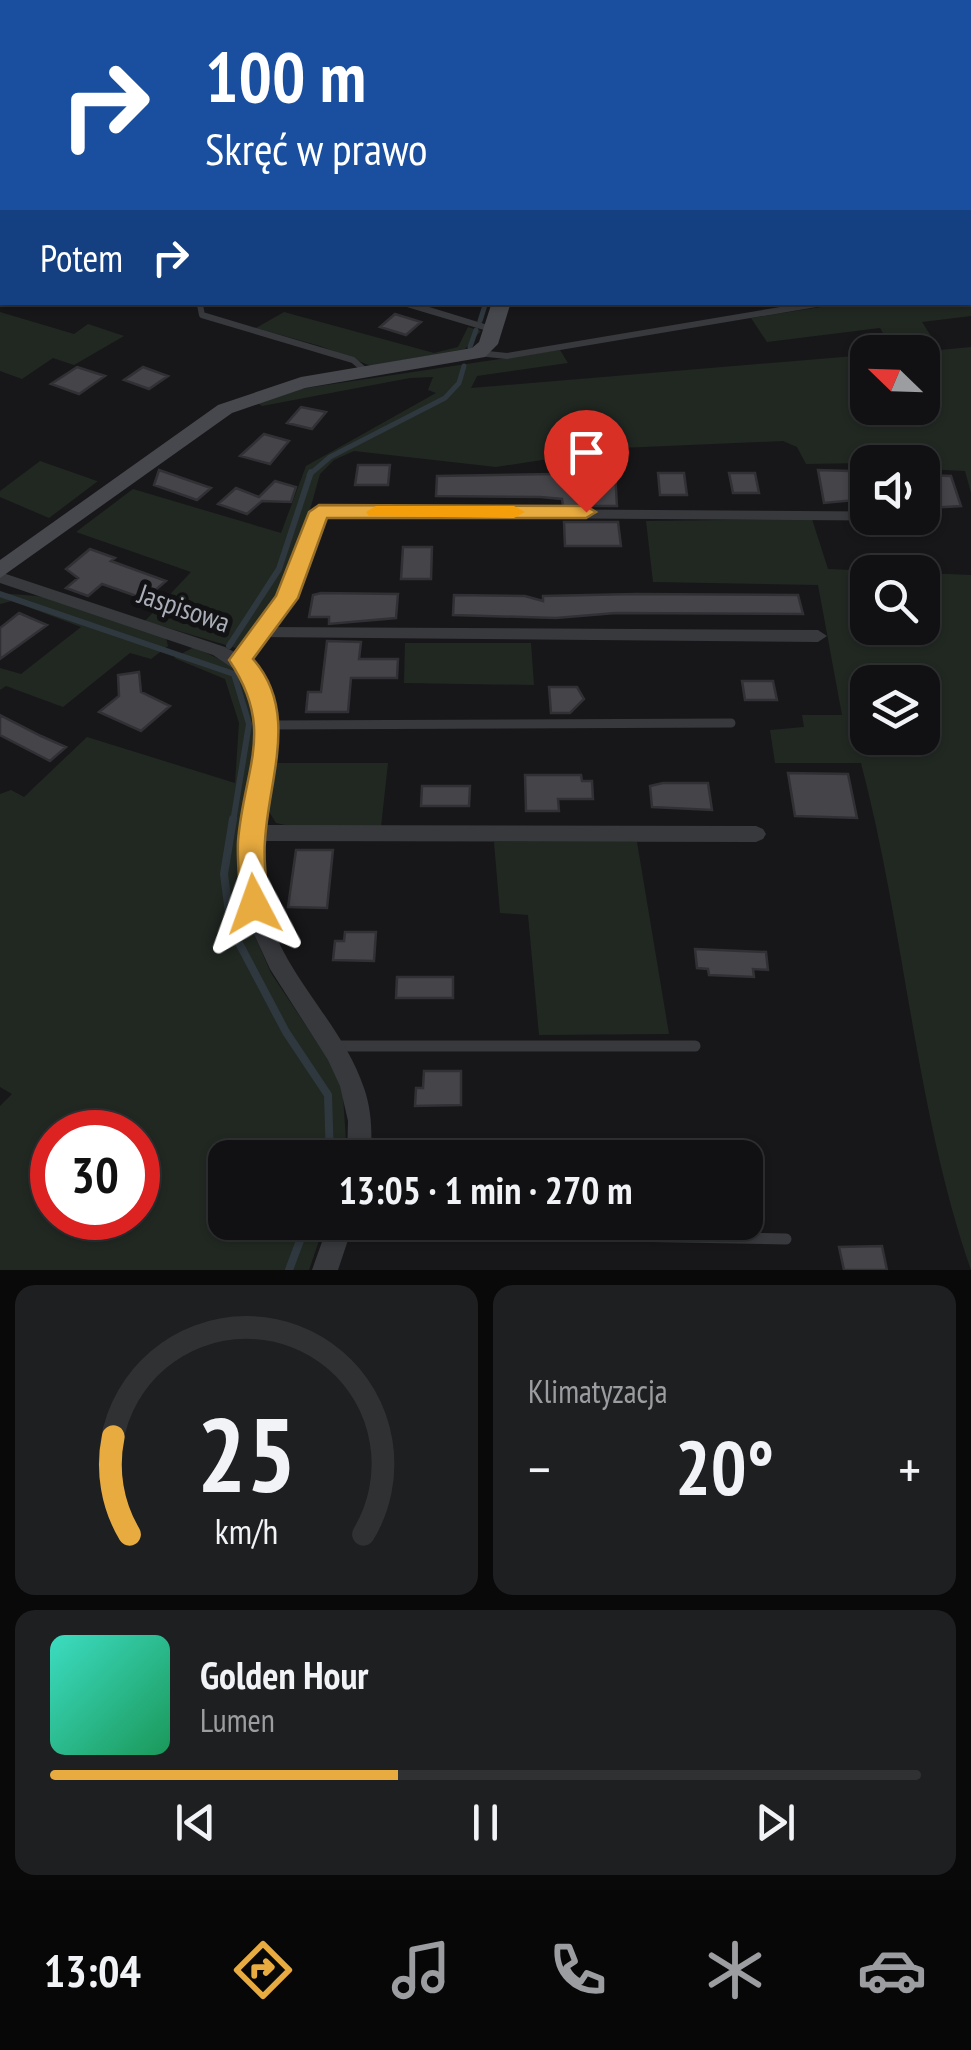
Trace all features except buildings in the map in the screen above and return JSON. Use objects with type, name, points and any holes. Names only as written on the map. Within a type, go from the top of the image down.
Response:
[{"type":"street","points":[[407,305],[494,328]]},
{"type":"street","points":[[0,574],[174,442],[226,410],[301,383],[478,353],[494,328],[501,305]]},
{"type":"street","name":"Jaspisowa","points":[[0,574],[240,660],[254,676],[266,725],[267,758],[253,834],[250,876],[263,930],[281,968],[333,1046],[359,1108],[359,1140]]},
{"type":"street","points":[[264,633],[818,636]]},
{"type":"street","points":[[253,834],[756,834]]},
{"type":"street","points":[[325,1270],[335,1240]]},
{"type":"lane","points":[[200,305],[202,315],[353,360],[368,373]]},
{"type":"lane","points":[[478,353],[506,356],[810,305]]},
{"type":"lane","points":[[240,660],[264,633],[286,598],[319,512],[850,516]]},
{"type":"lane","points":[[266,725],[732,723]]},
{"type":"lane","points":[[333,1046],[695,1046]]},
{"type":"lane","points":[[763,1238],[786,1239]]},
{"type":"shaded area","points":[[833,305],[971,305],[971,316],[922,322],[930,335],[884,335],[880,328],[767,342],[751,318]]},
{"type":"shaded area","points":[[0,312],[74,334],[88,324],[124,336],[74,365],[53,358],[22,379],[0,371]]},
{"type":"shaded area","points":[[284,312],[434,353],[458,347],[468,327],[481,331],[465,349],[371,366],[256,328]]},
{"type":"shaded area","points":[[971,347],[971,493],[965,471],[940,470],[940,445],[850,445],[850,463],[806,464],[797,447],[783,441],[620,448],[496,467],[354,451],[334,460],[320,474],[301,542],[274,603],[236,648],[145,621],[191,572],[76,532],[133,489],[281,533],[306,466],[436,393],[428,390],[433,377],[262,406],[256,402],[286,391],[560,350],[568,363],[477,376],[471,388],[850,356],[850,425],[940,425],[940,350]]},
{"type":"shaded area","points":[[40,461],[98,481],[49,518],[0,497],[0,491]]},
{"type":"shaded area","points":[[812,519],[828,569],[850,570],[850,645],[940,645],[940,574],[971,575],[971,1270],[936,1146],[889,890],[861,763],[775,763],[770,730],[804,727],[802,715],[842,715],[818,585],[653,582],[646,521]]},
{"type":"shaded area","points":[[0,593],[48,597],[166,638],[168,646],[151,659],[130,653],[63,707],[6,686],[0,690],[0,668],[21,674],[81,627],[12,601],[0,604]]},
{"type":"shaded area","points":[[405,643],[531,643],[534,685],[404,683]]},
{"type":"shaded area","points":[[194,647],[242,670],[259,721],[237,869],[243,909],[271,973],[342,1080],[346,1140],[208,1140],[208,1240],[319,1240],[309,1270],[0,1270],[0,1106],[12,1094],[0,1087],[0,794],[11,790],[24,797],[87,737],[235,783],[239,723],[225,679],[174,658]]},
{"type":"shaded area","points":[[277,763],[388,763],[381,827],[299,828],[276,823],[268,810]]},
{"type":"shaded area","points":[[494,842],[637,842],[669,1034],[539,1035],[528,915],[500,913]]},
{"type":"waterway","points":[[480,321],[485,305]]},
{"type":"waterway","points":[[470,347],[476,330]]},
{"type":"waterway","points":[[310,474],[330,457],[445,398],[459,383],[464,366]]},
{"type":"waterway","points":[[229,646],[279,569],[310,474]]},
{"type":"waterway","points":[[0,594],[234,674],[249,724],[233,822]]},
{"type":"waterway","points":[[233,819],[224,874],[231,928],[286,1032],[328,1095],[329,1140]]},
{"type":"waterway","points":[[289,1270],[300,1240]]},
{"type":"slow traffic","points":[[376,512],[514,512]]},
{"type":"route","points":[[254,904],[250,876],[252,841],[267,758],[266,711],[254,676],[240,660],[264,633],[286,598],[319,512],[586,512]]}]
